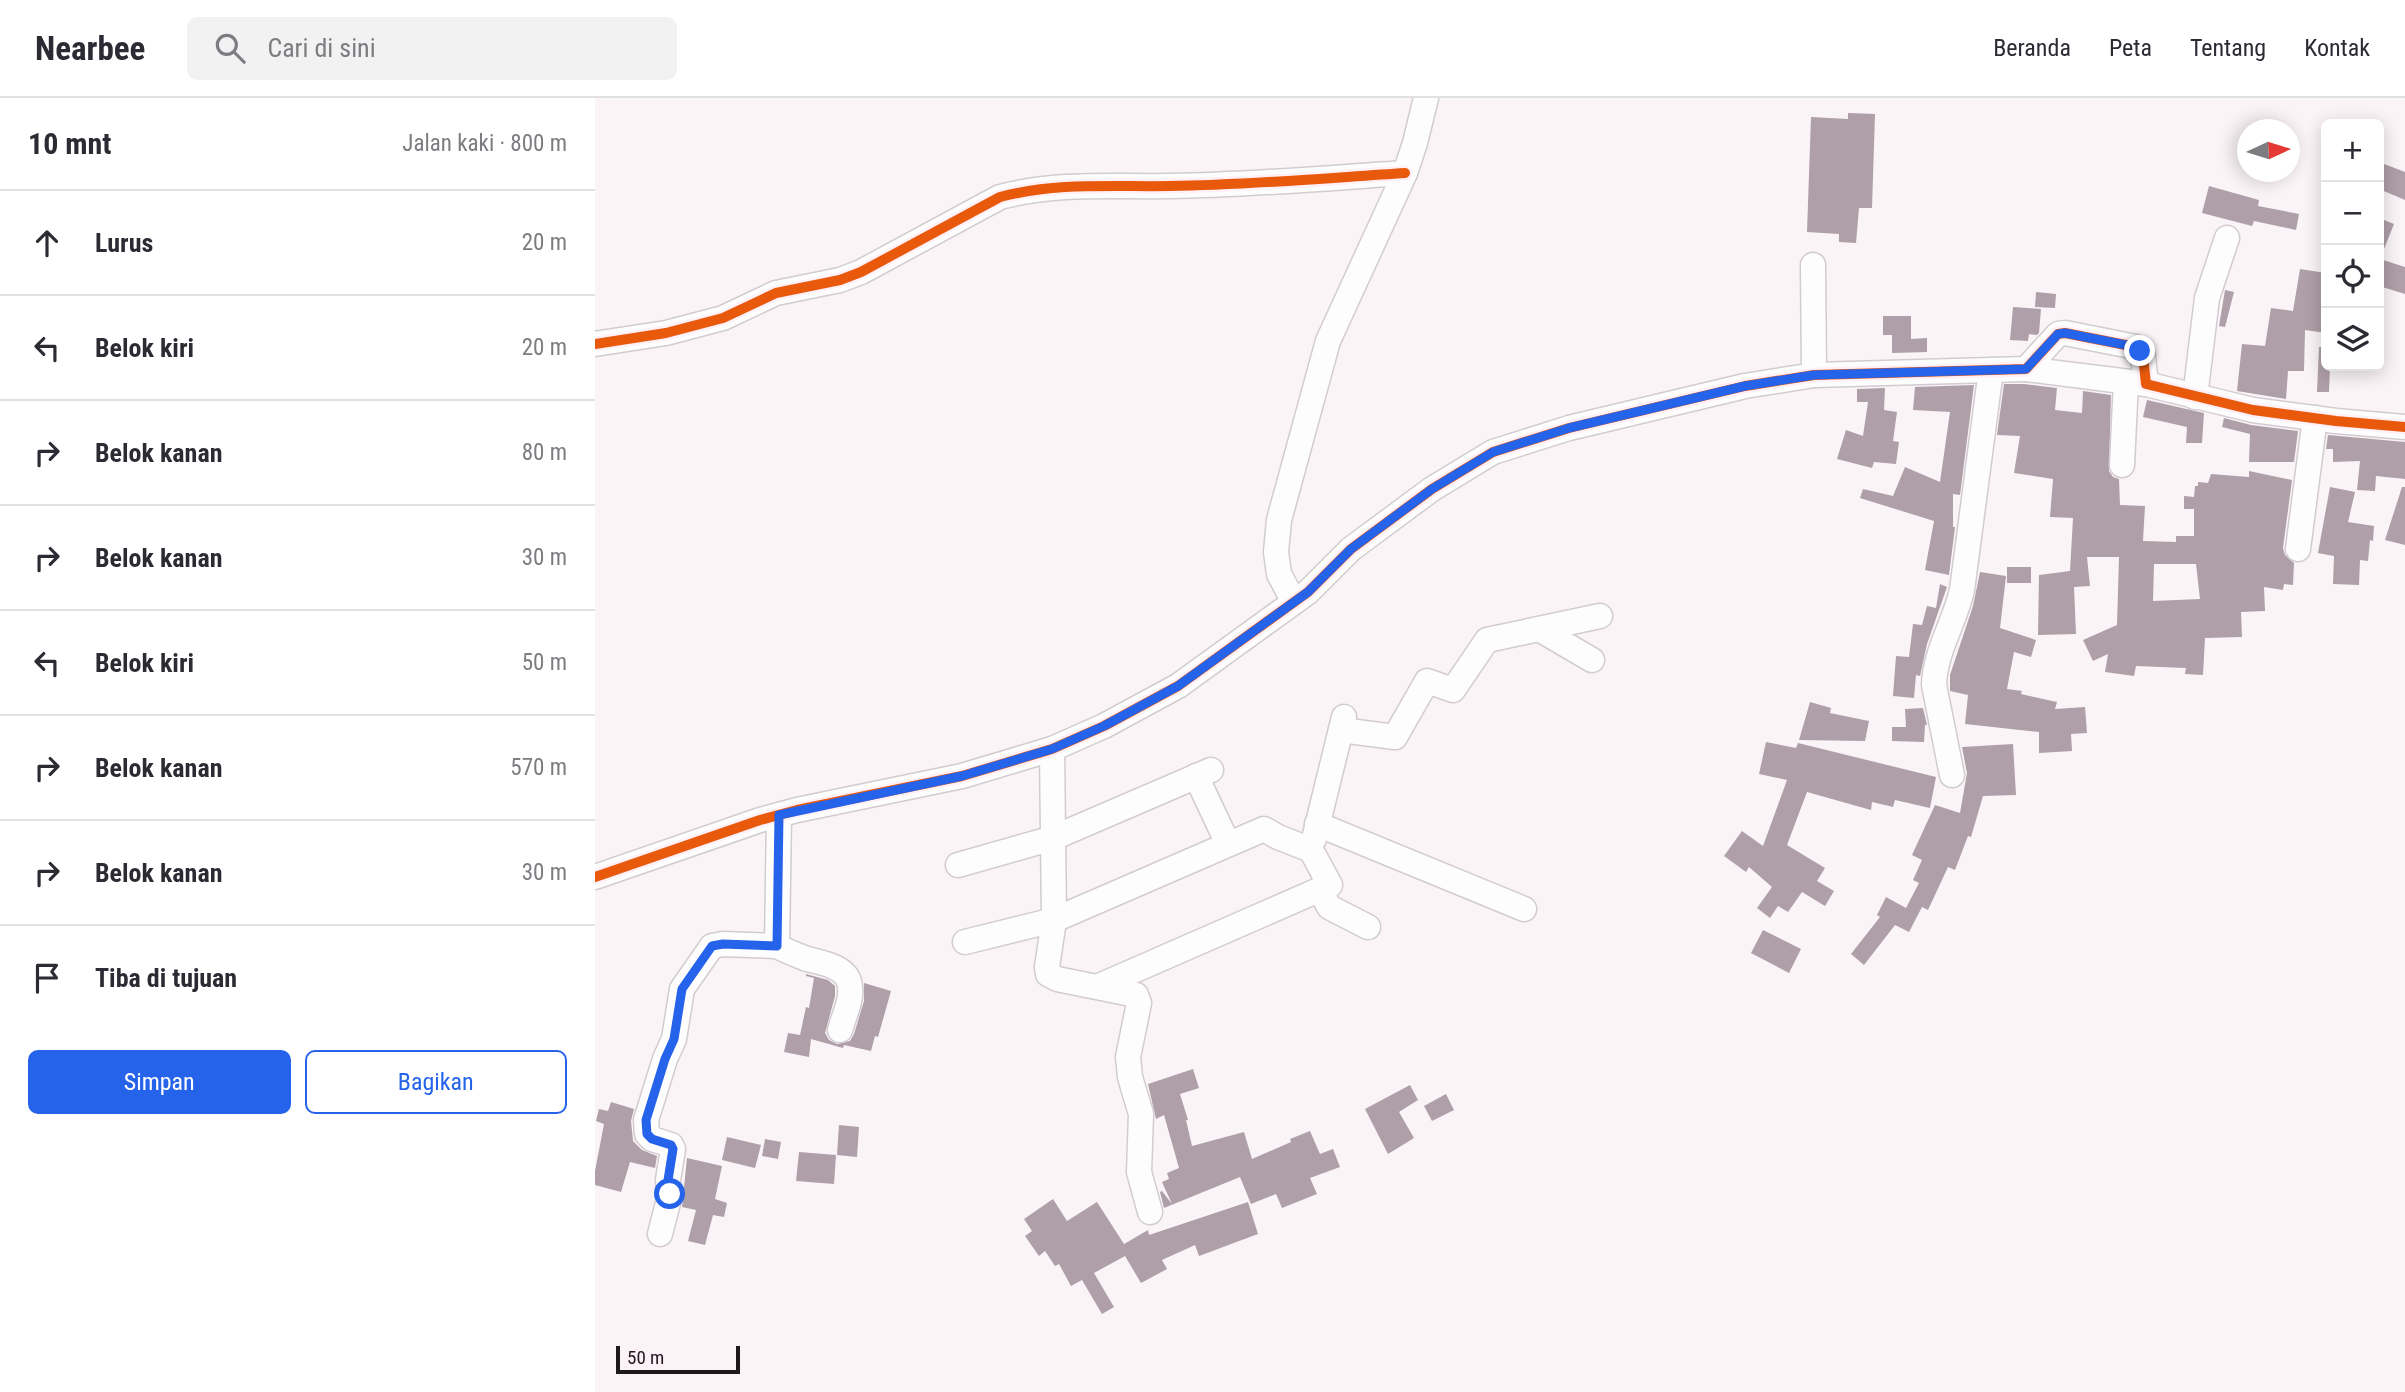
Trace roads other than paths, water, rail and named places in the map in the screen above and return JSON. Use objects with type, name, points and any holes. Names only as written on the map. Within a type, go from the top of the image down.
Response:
[{"type":"street","points":[[1294,603],[1279,575],[1276,552],[1279,520],[1328,341],[1405,173],[1426,98]]},
{"type":"street","points":[[595,344],[666,333],[723,318],[776,293],[840,280],[861,272],[1000,197],[1024,191],[1075,185],[1170,186],[1405,173]]},
{"type":"street","points":[[2195,397],[2207,298],[2227,238]]},
{"type":"street","points":[[1813,265],[1814,375]]},
{"type":"street","points":[[2026,369],[2053,337],[2065,333],[2136,347],[2143,356],[2123,465]]},
{"type":"street","points":[[595,877],[779,815],[962,776],[1052,749],[1104,726],[1178,686],[1294,603],[1351,549],[1432,489],[1493,452],[1569,428],[1745,386],[1814,375],[2026,369],[2136,383],[2253,410],[2405,427]]},
{"type":"street","points":[[1952,775],[1934,685],[1935,671],[1962,590],[1991,370]]},
{"type":"street","points":[[2298,549],[2315,418]]},
{"type":"street","points":[[1311,850],[1342,724],[1395,737],[1427,681],[1453,690],[1487,640],[1600,616]]},
{"type":"street","points":[[1539,629],[1592,660]]},
{"type":"street","points":[[1052,749],[1055,920],[1048,974],[1057,979],[1136,995],[1139,1003],[1128,1057],[1130,1077],[1141,1114],[1139,1172],[1150,1212]]},
{"type":"street","points":[[958,865],[1053,838],[1204,773],[1229,844]]},
{"type":"street","points":[[777,946],[779,815]]},
{"type":"street","points":[[1317,824],[1524,909]]},
{"type":"street","points":[[965,942],[1055,920],[1264,829],[1311,850],[1330,885],[1099,986]]},
{"type":"street","points":[[1320,890],[1329,907],[1368,928]]},
{"type":"street","points":[[660,1234],[669,1199],[668,1180],[673,1149],[671,1145],[652,1139],[647,1134],[646,1120],[674,1039],[682,989],[712,946],[777,946],[828,964],[843,973],[848,979],[851,992],[840,1030]]}]
